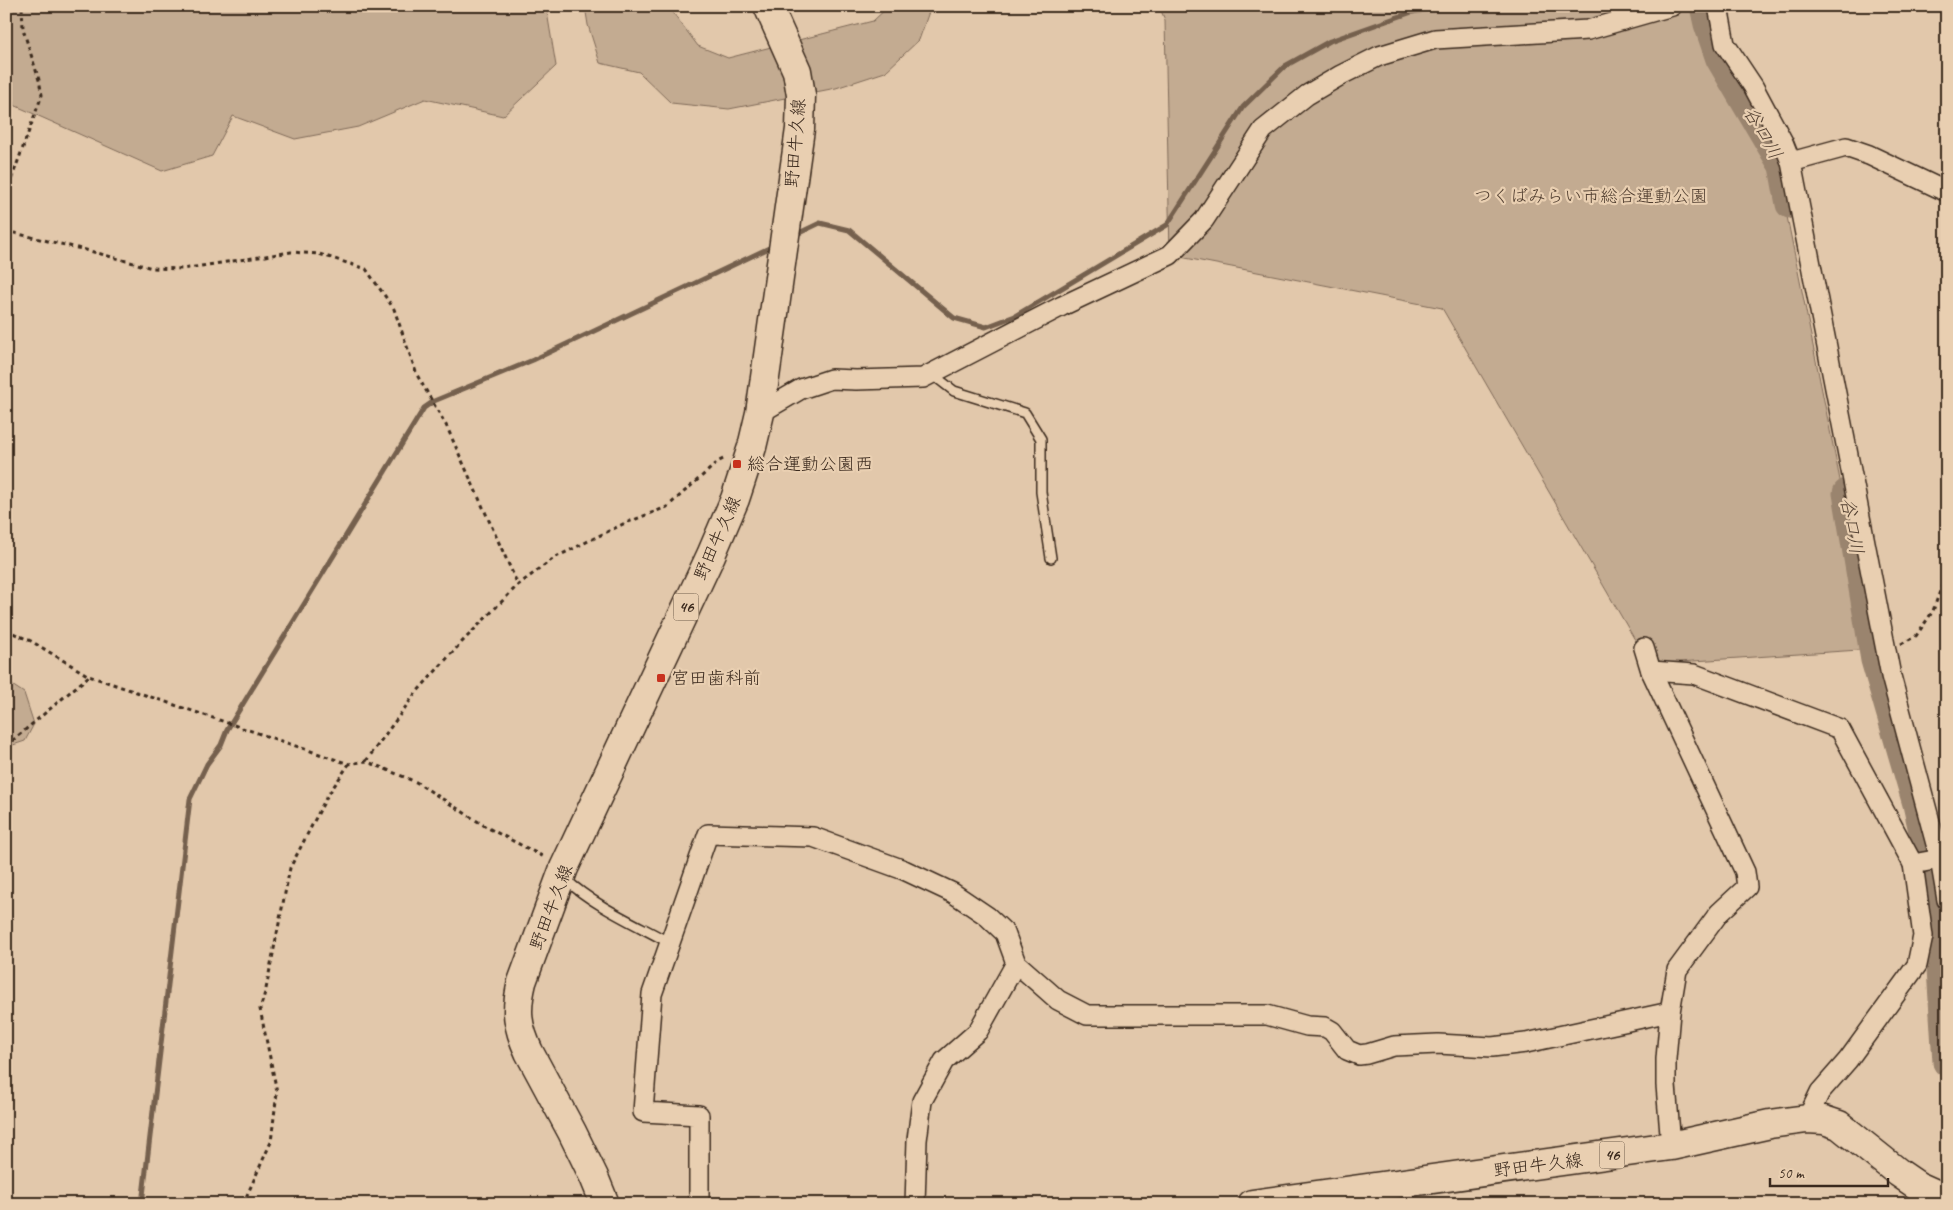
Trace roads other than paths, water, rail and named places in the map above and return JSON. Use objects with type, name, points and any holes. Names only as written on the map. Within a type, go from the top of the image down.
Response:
[{"type":"main road","name":"野田牛久線","points":[[605,1204],[572,1132],[520,1032],[517,1016],[518,997],[562,872],[711,555],[735,499],[752,447],[760,412],[800,120],[800,95],[797,71],[768,6]]},
{"type":"main road","name":"野田牛久線","points":[[1252,1204],[1671,1146],[1770,1124],[1807,1119],[1824,1120],[1838,1125],[1854,1135],[1899,1173],[1918,1186],[1947,1199]]},
{"type":"street","points":[[760,412],[801,389],[831,379],[923,378],[1062,306],[1170,255],[1204,220],[1263,130],[1307,95],[1340,75],[1378,56],[1435,39],[1588,30],[1672,6]]},
{"type":"street","points":[[1718,6],[1725,44],[1753,86],[1783,142],[1790,162],[1890,676],[1940,859],[1947,900]]},
{"type":"street","points":[[1790,162],[1846,147],[1869,155],[1947,192]]},
{"type":"street","points":[[1644,648],[1651,671],[1745,872],[1747,887],[1719,913],[1677,970],[1670,1012],[1666,1085],[1671,1146]]},
{"type":"street","points":[[1651,671],[1694,674],[1840,729],[1913,864],[1923,936],[1917,965],[1848,1060],[1820,1092],[1807,1119]]},
{"type":"street","points":[[699,1204],[700,1115],[643,1112],[652,994],[708,834],[813,837],[904,870],[953,892],[987,916],[1005,933],[1016,963],[1058,1000],[1087,1015],[1273,1016],[1307,1026],[1325,1027],[1332,1031],[1347,1050],[1359,1055],[1394,1046],[1438,1044],[1492,1047],[1526,1043],[1670,1012]]},
{"type":"street","points":[[1913,864],[1940,859]]},
{"type":"street","points":[[915,1204],[917,1140],[922,1101],[944,1061],[978,1031],[1016,963]]},
{"type":"lane","points":[[932,374],[954,391],[1025,414],[1041,439],[1042,492],[1050,558]]},
{"type":"lane","points":[[562,872],[580,894],[670,943]]},
{"type":"waterway","points":[[797,234],[820,223],[849,230],[954,318],[986,327],[1015,316],[1167,225],[1243,107],[1285,66],[1330,41],[1412,12],[1451,6]]},
{"type":"waterway","name":"谷口川","points":[[1704,6],[1720,59],[1783,166],[1790,204]]},
{"type":"waterway","points":[[142,1204],[190,799],[207,764],[221,745],[227,730],[424,408],[434,401],[533,360],[769,248]]},
{"type":"waterway","name":"谷口川","points":[[1847,493],[1875,660],[1917,804],[1936,890],[1947,1062]]},
{"type":"place","name":"総合運動公園西","points":[[737,464]]},
{"type":"place","name":"宮田歯科前","points":[[661,678]]},
{"type":"park label","name":"つくばみらい市総合運動公園","points":[[1591,196]]}]
